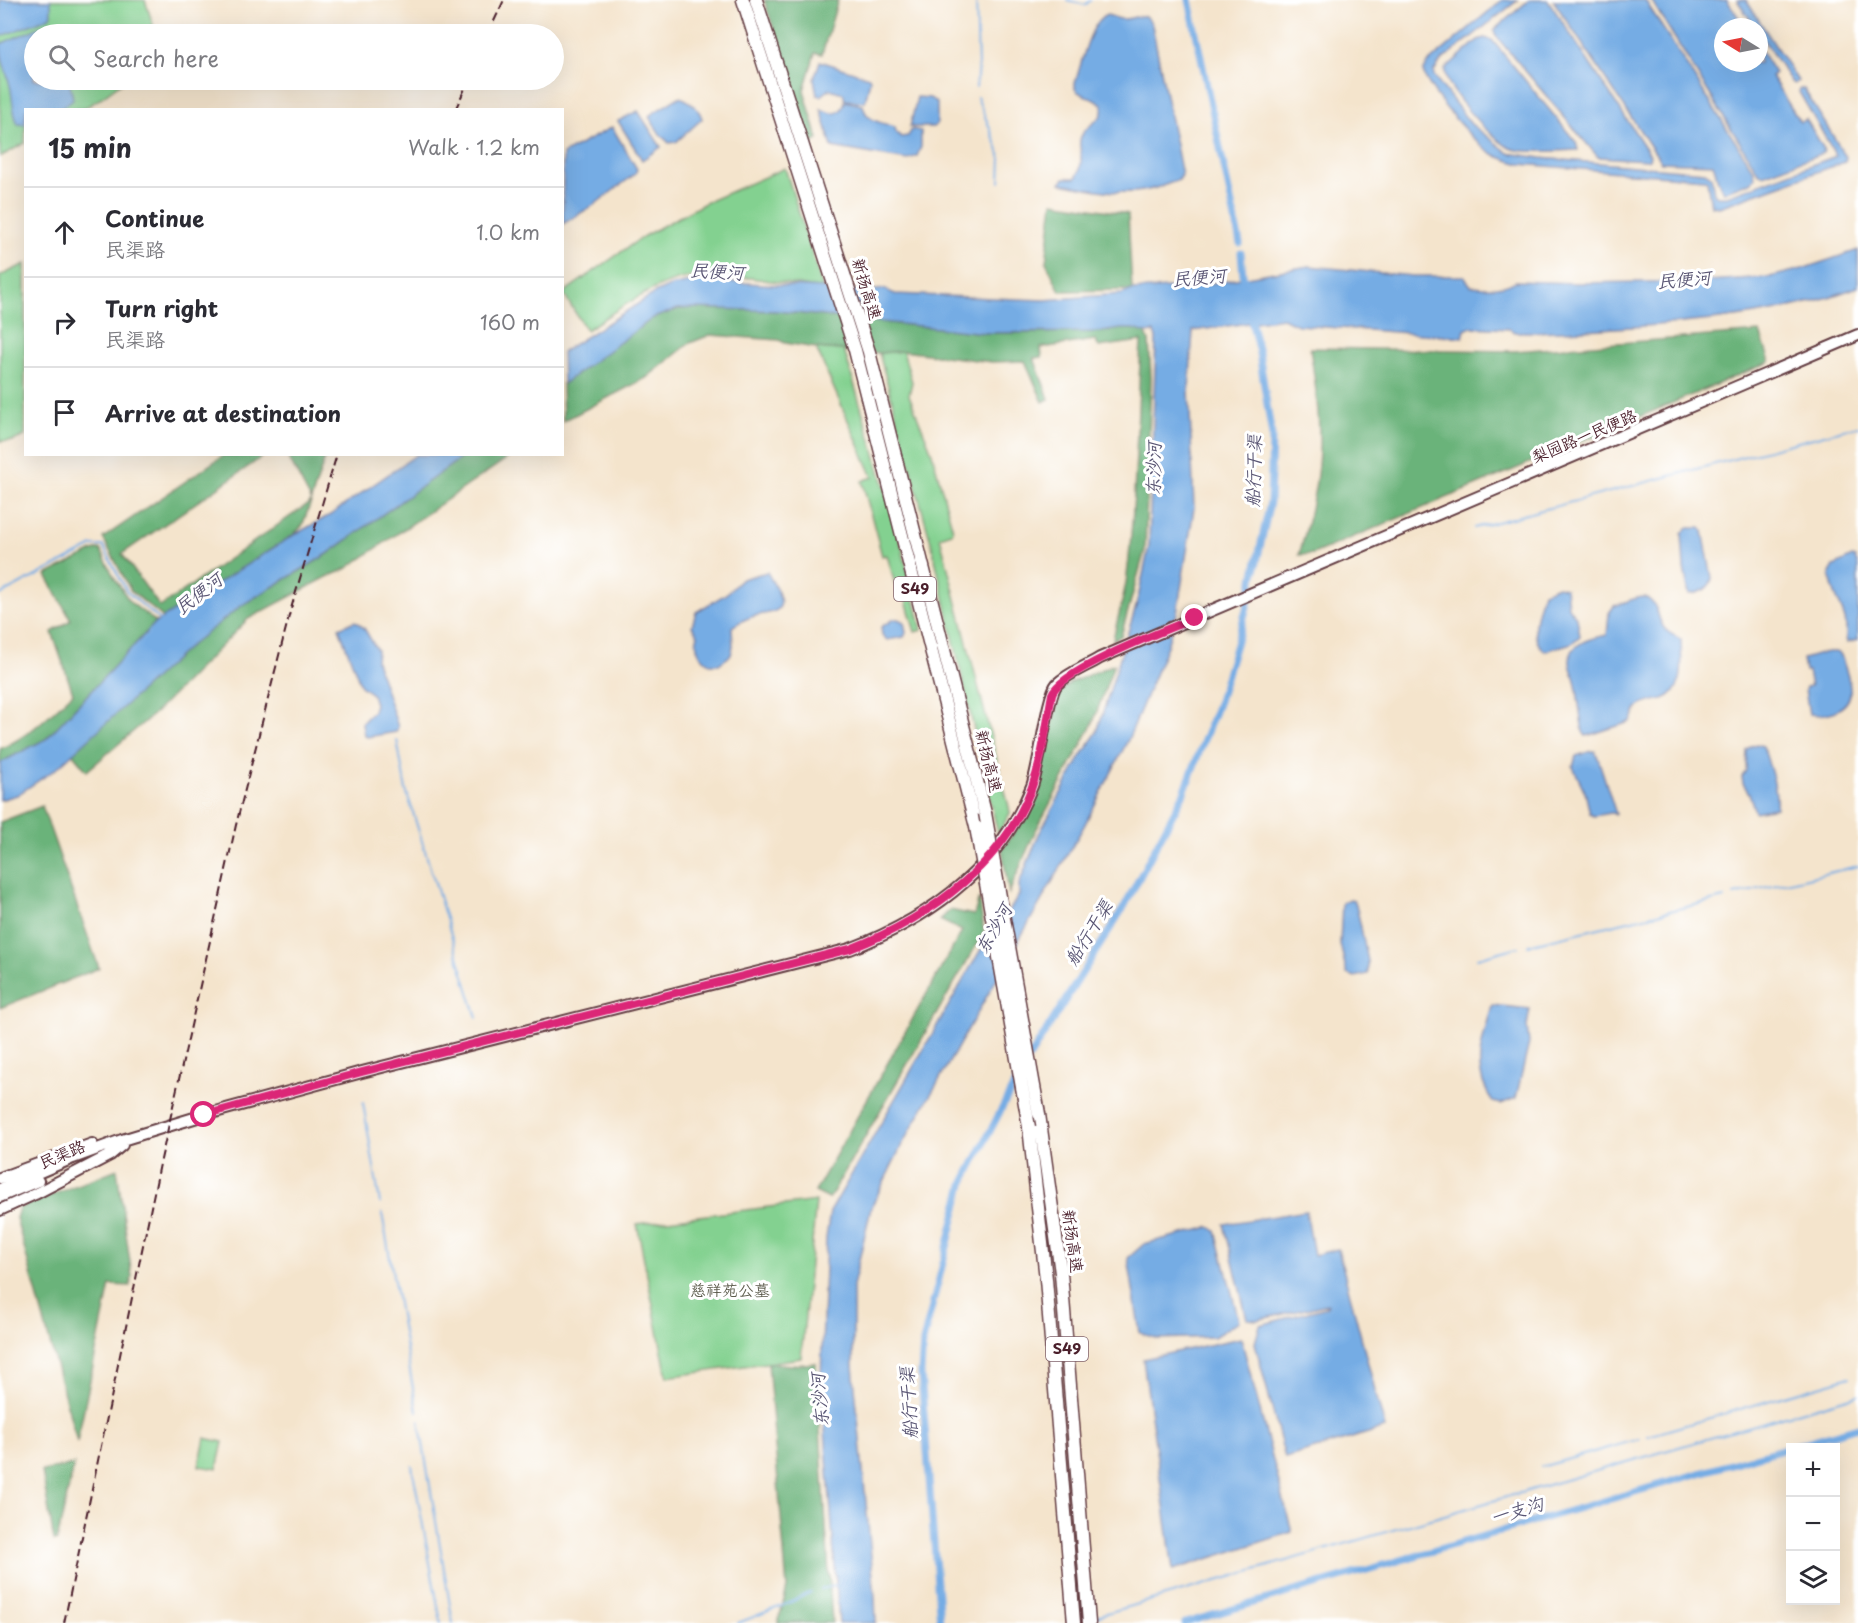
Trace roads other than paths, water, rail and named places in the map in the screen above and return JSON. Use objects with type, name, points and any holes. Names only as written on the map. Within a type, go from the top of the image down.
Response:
[{"type":"highway","name":"新扬高速","points":[[743,0],[855,350],[976,827],[1029,1127],[1046,1279],[1074,1623]]},
{"type":"highway","name":"新扬高速","points":[[756,0],[869,352],[985,813],[1039,1114],[1061,1273],[1089,1623]]},
{"type":"main road","name":"梨园路一民便路","points":[[1264,588],[1858,335]]},
{"type":"main road","name":"民渠路","points":[[0,1189],[134,1138],[204,1115],[321,1083],[850,949],[896,929],[923,913],[963,883],[989,858],[1002,841],[1024,802],[1035,776],[1053,689],[1061,681],[1100,658],[1264,588]]},
{"type":"main road","points":[[0,1178],[95,1143],[122,1143]]},
{"type":"main road","points":[[0,1210],[110,1155],[122,1143]]},
{"type":"main road","name":"民渠路","points":[[0,1197],[74,1161]]},
{"type":"water","points":[[0,0],[51,0],[51,15],[48,18],[33,24],[24,24],[24,28],[0,37]]},
{"type":"water","points":[[1502,0],[1518,0],[1441,61],[1434,71],[1434,76],[1471,124],[1509,153],[1541,158],[1705,172],[1711,176],[1714,193],[1717,196],[1727,196],[1836,156],[1799,92],[1800,89],[1804,89],[1846,157],[1845,162],[1719,207],[1711,206],[1707,181],[1704,179],[1520,164],[1496,156],[1475,139],[1454,117],[1434,92],[1423,72],[1428,63]]},
{"type":"water","points":[[1529,0],[1548,0],[1650,155],[1649,159],[1598,157],[1495,35],[1494,30]]},
{"type":"water","points":[[1553,0],[1645,0],[1754,171],[1755,178],[1724,192],[1718,183],[1713,164],[1661,162]]},
{"type":"water","points":[[1651,0],[1727,0],[1739,18],[1714,18],[1714,72],[1768,72],[1768,62],[1775,73],[1771,76],[1800,122],[1806,119],[1824,149],[1823,153],[1763,175],[1758,172]]},
{"type":"water","points":[[1737,0],[1746,0],[1758,18],[1749,18]]},
{"type":"water","points":[[1107,15],[1122,19],[1143,16],[1152,25],[1182,175],[1179,180],[1155,188],[1130,192],[1083,188],[1061,183],[1064,178],[1076,178],[1081,164],[1080,142],[1083,133],[1102,114],[1102,104],[1078,92],[1075,89],[1075,83],[1091,34],[1101,19]]},
{"type":"water","points":[[24,34],[24,90],[71,90],[73,99],[61,108],[24,108],[24,125],[18,124],[0,44]]},
{"type":"water","points":[[1768,34],[1798,81],[1795,84],[1792,83],[1768,47]]},
{"type":"water","points":[[1484,38],[1492,40],[1576,142],[1578,150],[1536,152],[1513,149],[1494,137],[1471,114],[1452,89],[1445,69],[1478,40]]},
{"type":"water","points":[[820,61],[869,77],[865,102],[845,100],[843,93],[830,89],[821,96],[817,95],[814,79]]},
{"type":"water","points":[[679,97],[693,105],[702,119],[676,142],[669,143],[649,117]]},
{"type":"water","points":[[917,97],[930,98],[937,103],[937,124],[933,127],[910,127]]},
{"type":"water","points":[[845,101],[863,105],[870,118],[895,127],[901,137],[908,136],[912,129],[921,131],[921,147],[917,156],[907,160],[832,147],[821,109],[839,112]]},
{"type":"water","points":[[638,111],[661,147],[642,160],[618,121]]},
{"type":"water","points":[[612,127],[637,169],[635,174],[594,205],[564,223],[564,153]]},
{"type":"water","name":"东沙河","points":[[1858,250],[1858,287],[1809,303],[1759,314],[1682,323],[1567,331],[1514,332],[1510,329],[1471,327],[1465,330],[1463,337],[1298,325],[1283,318],[1193,331],[1189,389],[1194,508],[1177,613],[1167,646],[1128,740],[1084,826],[902,1145],[871,1208],[853,1286],[853,1366],[876,1623],[839,1623],[821,1376],[826,1238],[830,1212],[981,949],[988,946],[1019,895],[1019,884],[1039,834],[1079,760],[1097,732],[1137,603],[1149,546],[1156,338],[1154,332],[1146,333],[1134,329],[1101,332],[985,333],[777,311],[694,308],[678,309],[653,318],[564,383],[564,351],[655,293],[670,286],[701,280],[869,291],[884,289],[895,294],[1044,300],[1122,294],[1132,290],[1190,287],[1309,266],[1413,276],[1464,276],[1471,286],[1488,287],[1505,286],[1515,281],[1576,283],[1706,281],[1770,277]]},
{"type":"water","points":[[415,456],[464,456],[326,555],[242,605],[190,646],[56,769],[17,795],[0,800],[0,763],[46,739],[156,622],[292,536],[330,515]]},
{"type":"water","points":[[1687,528],[1701,528],[1703,531],[1712,578],[1703,590],[1689,594],[1684,568],[1682,534]]},
{"type":"water","points":[[1852,557],[1858,565],[1858,640],[1847,643],[1845,619],[1830,573],[1834,566]]},
{"type":"water","points":[[767,572],[779,595],[780,607],[732,627],[731,655],[719,664],[710,664],[700,655],[697,648],[698,635],[692,626],[696,612],[726,594],[742,579]]},
{"type":"water","points":[[1558,586],[1566,588],[1568,607],[1577,618],[1580,636],[1572,643],[1545,651],[1536,638],[1536,615],[1543,592]]},
{"type":"water","points":[[1645,597],[1654,604],[1665,629],[1681,640],[1682,666],[1679,682],[1671,695],[1640,706],[1630,722],[1586,736],[1583,732],[1570,656],[1582,643],[1607,635],[1609,613],[1614,606]]},
{"type":"water","points":[[894,619],[904,622],[906,633],[904,637],[887,640],[882,635],[881,627]]},
{"type":"water","points":[[355,621],[364,628],[377,650],[376,661],[398,727],[396,732],[367,737],[364,735],[362,723],[373,711],[375,704],[372,694],[361,686],[339,628]]},
{"type":"water","points":[[1827,652],[1837,652],[1841,655],[1849,679],[1850,695],[1843,706],[1831,713],[1809,714],[1805,690],[1806,687],[1811,686],[1803,659]]},
{"type":"water","points":[[1756,744],[1763,746],[1776,793],[1776,808],[1755,812],[1742,777],[1746,770],[1747,750]]},
{"type":"water","points":[[1595,751],[1597,755],[1616,814],[1594,816],[1590,814],[1585,792],[1573,767],[1576,756]]},
{"type":"water","points":[[1350,899],[1356,904],[1368,961],[1368,974],[1354,977],[1347,974],[1340,944],[1342,903]]},
{"type":"water","points":[[1492,1005],[1530,1009],[1527,1026],[1529,1043],[1516,1098],[1501,1104],[1493,1102],[1481,1077],[1480,1066],[1482,1043]]},
{"type":"water","points":[[1306,1211],[1314,1255],[1338,1249],[1385,1428],[1285,1458],[1255,1343],[1260,1325],[1327,1307],[1328,1304],[1257,1320],[1247,1319],[1224,1224]]},
{"type":"water","points":[[1210,1227],[1216,1231],[1239,1321],[1214,1337],[1158,1339],[1140,1333],[1128,1258],[1144,1244]]},
{"type":"water","points":[[1241,1338],[1292,1532],[1173,1570],[1143,1359]]},
{"type":"waterway","points":[[976,0],[978,65],[976,87]]},
{"type":"waterway","points":[[1067,0],[1085,5],[1091,0]]},
{"type":"waterway","name":"船行干渠","points":[[1189,0],[1240,243]]},
{"type":"waterway","points":[[977,97],[1001,159],[1000,182]]},
{"type":"waterway","name":"船行干渠","points":[[1241,253],[1244,285]]},
{"type":"waterway","name":"船行干渠","points":[[1029,1058],[1124,907],[1183,795],[1219,701],[1247,607],[1270,502],[1272,436],[1259,353],[1250,316]]},
{"type":"waterway","points":[[1474,528],[1858,426]]},
{"type":"waterway","points":[[0,595],[93,546],[103,546],[127,592],[160,620]]},
{"type":"waterway","points":[[397,740],[406,790],[477,1018]]},
{"type":"waterway","points":[[1734,895],[1858,866]]},
{"type":"waterway","points":[[1528,945],[1724,898]]},
{"type":"waterway","points":[[1477,958],[1518,947]]},
{"type":"waterway","name":"船行干渠","points":[[940,1623],[921,1373],[923,1342],[963,1184],[1019,1075]]},
{"type":"waterway","points":[[363,1103],[380,1203]]},
{"type":"waterway","points":[[382,1213],[417,1411]]},
{"type":"waterway","points":[[1648,1436],[1850,1377]]},
{"type":"waterway","points":[[1093,1617],[1858,1395]]},
{"type":"waterway","points":[[419,1420],[453,1623]]},
{"type":"waterway","name":"一支沟","points":[[1185,1623],[1858,1427]]},
{"type":"waterway","points":[[1541,1467],[1639,1439]]},
{"type":"waterway","points":[[412,1466],[441,1623]]},
{"type":"waterway","points":[[821,1589],[839,1585]]},
{"type":"waterway","points":[[738,1623],[811,1592]]},
{"type":"railway","points":[[493,24],[504,0]]},
{"type":"railway","points":[[456,108],[464,90]]},
{"type":"railway","points":[[64,1623],[160,1164],[236,825],[290,612],[336,456]]},
{"type":"water label","name":"民便河","points":[[717,272]]},
{"type":"water label","name":"民便河","points":[[1199,278]]},
{"type":"water label","name":"民便河","points":[[1684,280]]},
{"type":"water label","name":"民便河","points":[[199,594]]},
{"type":"park label","name":"慈祥苑公墓","points":[[730,1290]]}]
